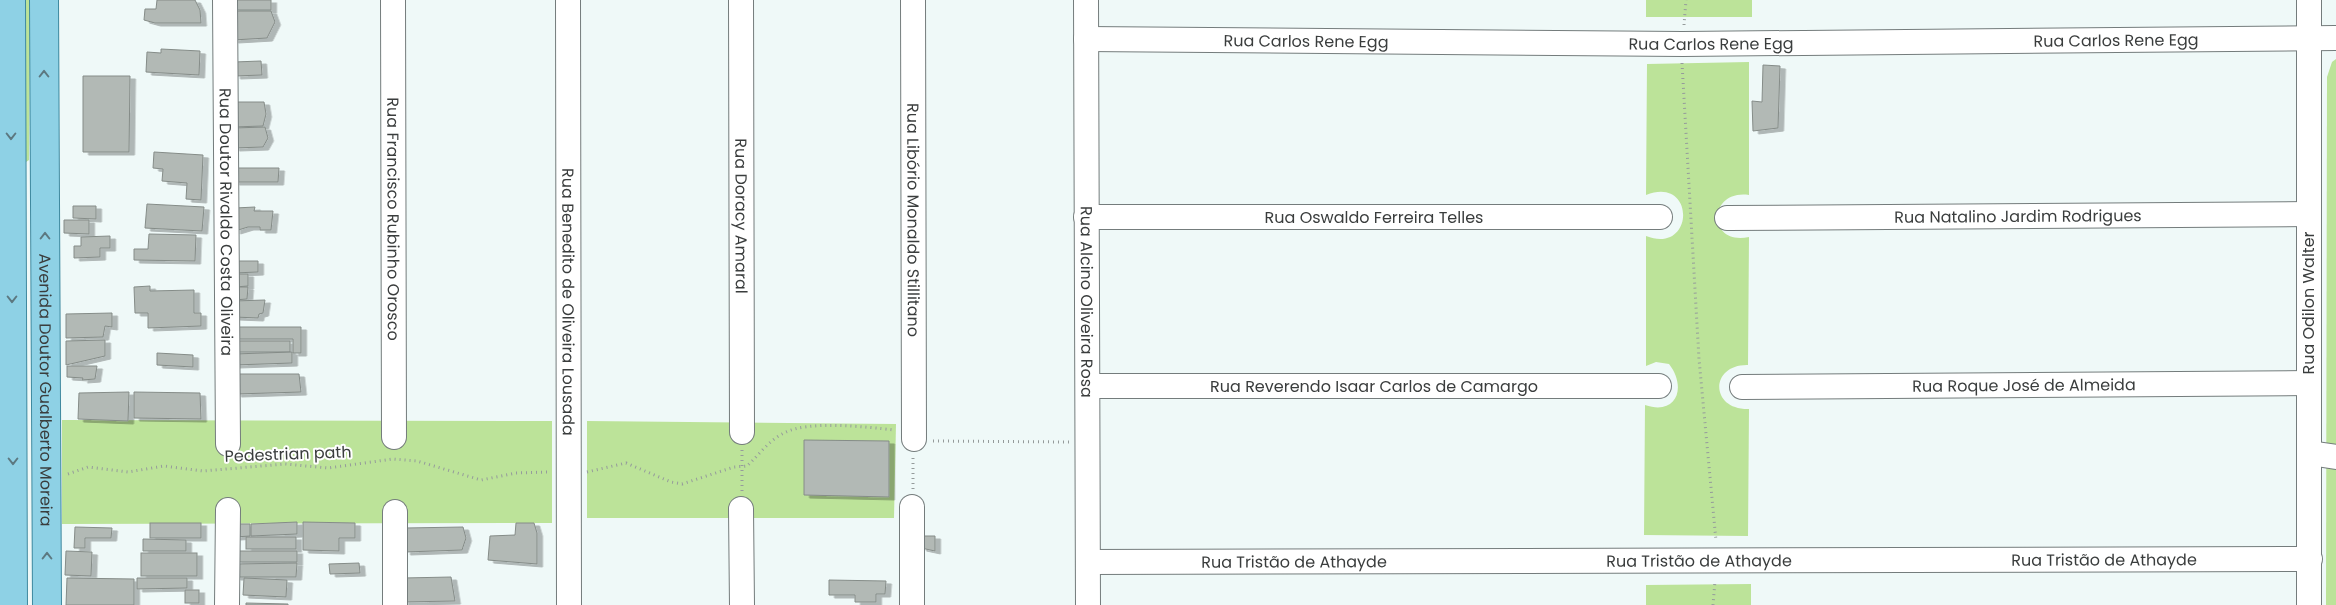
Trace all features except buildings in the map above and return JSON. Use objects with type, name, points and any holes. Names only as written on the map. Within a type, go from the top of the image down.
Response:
[{"type":"main road","name":"Avenida Doutor Gualberto Moreira","points":[[11,0],[6,175],[13,605]]},
{"type":"main road","name":"Avenida Doutor Gualberto Moreira","points":[[44,0],[48,605]]},
{"type":"main road","points":[[6,175],[45,176]]},
{"type":"street","name":"Rua Doutor Rivaldo Costa Oliveira","points":[[225,0],[228,444]]},
{"type":"street","name":"Rua Francisco Rubinho Orosco","points":[[393,0],[394,437]]},
{"type":"street","name":"Rua Benedito de Oliveira Lousada","points":[[568,0],[568,605]]},
{"type":"street","name":"Rua Doracy Amaral","points":[[741,0],[742,432]]},
{"type":"street","name":"Rua Libório Monaldo Stillitano","points":[[913,0],[919,440]]},
{"type":"street","name":"Rua Alcino Oliveira Rosa","points":[[1086,0],[1088,605]]},
{"type":"street","name":"Rua Odilon Walter","points":[[2309,0],[2309,605]]},
{"type":"street","name":"Rua Carlos Rene Egg","points":[[1086,39],[1683,44],[2336,38]]},
{"type":"street","name":"Rua Natalino Jardim Rodrigues","points":[[1727,218],[2309,214]]},
{"type":"street","name":"Rua Oswaldo Ferreira Telles","points":[[1086,217],[1660,217]]},
{"type":"street","name":"Rua Roque José de Almeida","points":[[1742,387],[2308,383]]},
{"type":"street","name":"Rua Reverendo Isaar Carlos de Camargo","points":[[1088,386],[1659,386]]},
{"type":"street","points":[[2310,453],[2336,457]]},
{"type":"street","points":[[912,507],[912,605]]},
{"type":"street","points":[[741,509],[742,605]]},
{"type":"street","points":[[227,605],[228,510]]},
{"type":"street","points":[[395,512],[395,605]]},
{"type":"street","name":"Rua Tristão de Athayde","points":[[1088,562],[2310,560]]},
{"type":"path","points":[[1683,44],[1682,65],[1699,359],[1714,530],[1720,560]]},
{"type":"path","name":"Pedestrian path","points":[[47,477],[73,473],[88,467],[128,472],[164,466],[203,471],[285,464],[328,468],[393,459],[417,461],[481,480],[516,473],[569,470],[587,472],[626,463],[671,482],[682,484],[734,467],[747,466],[778,436],[801,428],[842,426],[898,430],[919,440]]},
{"type":"path","points":[[741,509],[742,432]]},
{"type":"path","points":[[912,507],[919,440],[1087,442]]},
{"type":"green space","points":[[21,0],[30,0],[29,160],[23,164]]},
{"type":"green space","points":[[1646,0],[1752,0],[1752,17],[1646,17]]},
{"type":"green space","points":[[2336,59],[2336,605],[2326,605],[2327,77],[2332,62]]},
{"type":"green space","points":[[1749,62],[1749,195],[1735,195],[1726,200],[1720,208],[1718,217],[1719,226],[1725,233],[1735,238],[1749,237],[1748,365],[1735,367],[1726,372],[1721,379],[1719,387],[1721,395],[1727,402],[1736,407],[1749,409],[1748,536],[1644,535],[1645,405],[1665,406],[1676,397],[1678,390],[1674,373],[1669,364],[1656,362],[1646,366],[1646,236],[1662,239],[1674,235],[1681,226],[1683,215],[1681,204],[1674,196],[1662,192],[1646,195],[1647,64]]},
{"type":"green space","points":[[62,420],[552,421],[552,523],[62,524]]},
{"type":"green space","points":[[587,421],[896,424],[894,518],[587,518]]},
{"type":"green space","points":[[1751,584],[1751,605],[1646,605],[1646,585]]}]
